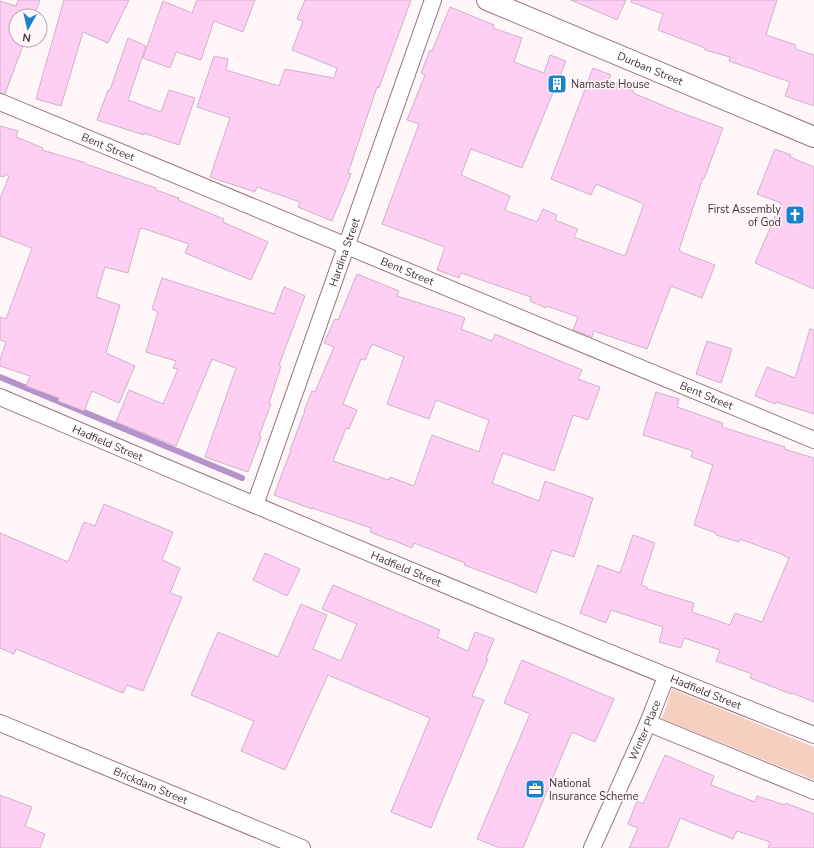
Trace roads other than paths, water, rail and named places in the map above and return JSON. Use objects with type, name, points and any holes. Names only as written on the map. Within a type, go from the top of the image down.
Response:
[{"type":"street","name":"Hardina Street","points":[[256,505],[433,0]]},
{"type":"street","name":"Durban Street","points":[[487,0],[814,137]]},
{"type":"street","name":"Bent Street","points":[[0,102],[814,440]]},
{"type":"street","name":"Hadfield Street","points":[[0,397],[666,676],[814,735]]},
{"type":"street","name":"Winter Place","points":[[592,848],[648,723],[666,676]]},
{"type":"street","name":"Brickdam Street","points":[[0,723],[302,848]]},
{"type":"street","points":[[648,723],[814,791]]},
{"type":"waterway","points":[[0,377],[242,478]]},
{"type":"place","name":"Namaste House","points":[[557,84]]},
{"type":"place","name":"First Assembly of God","points":[[795,215]]},
{"type":"place","name":"National Insurance Scheme","points":[[535,789]]}]
